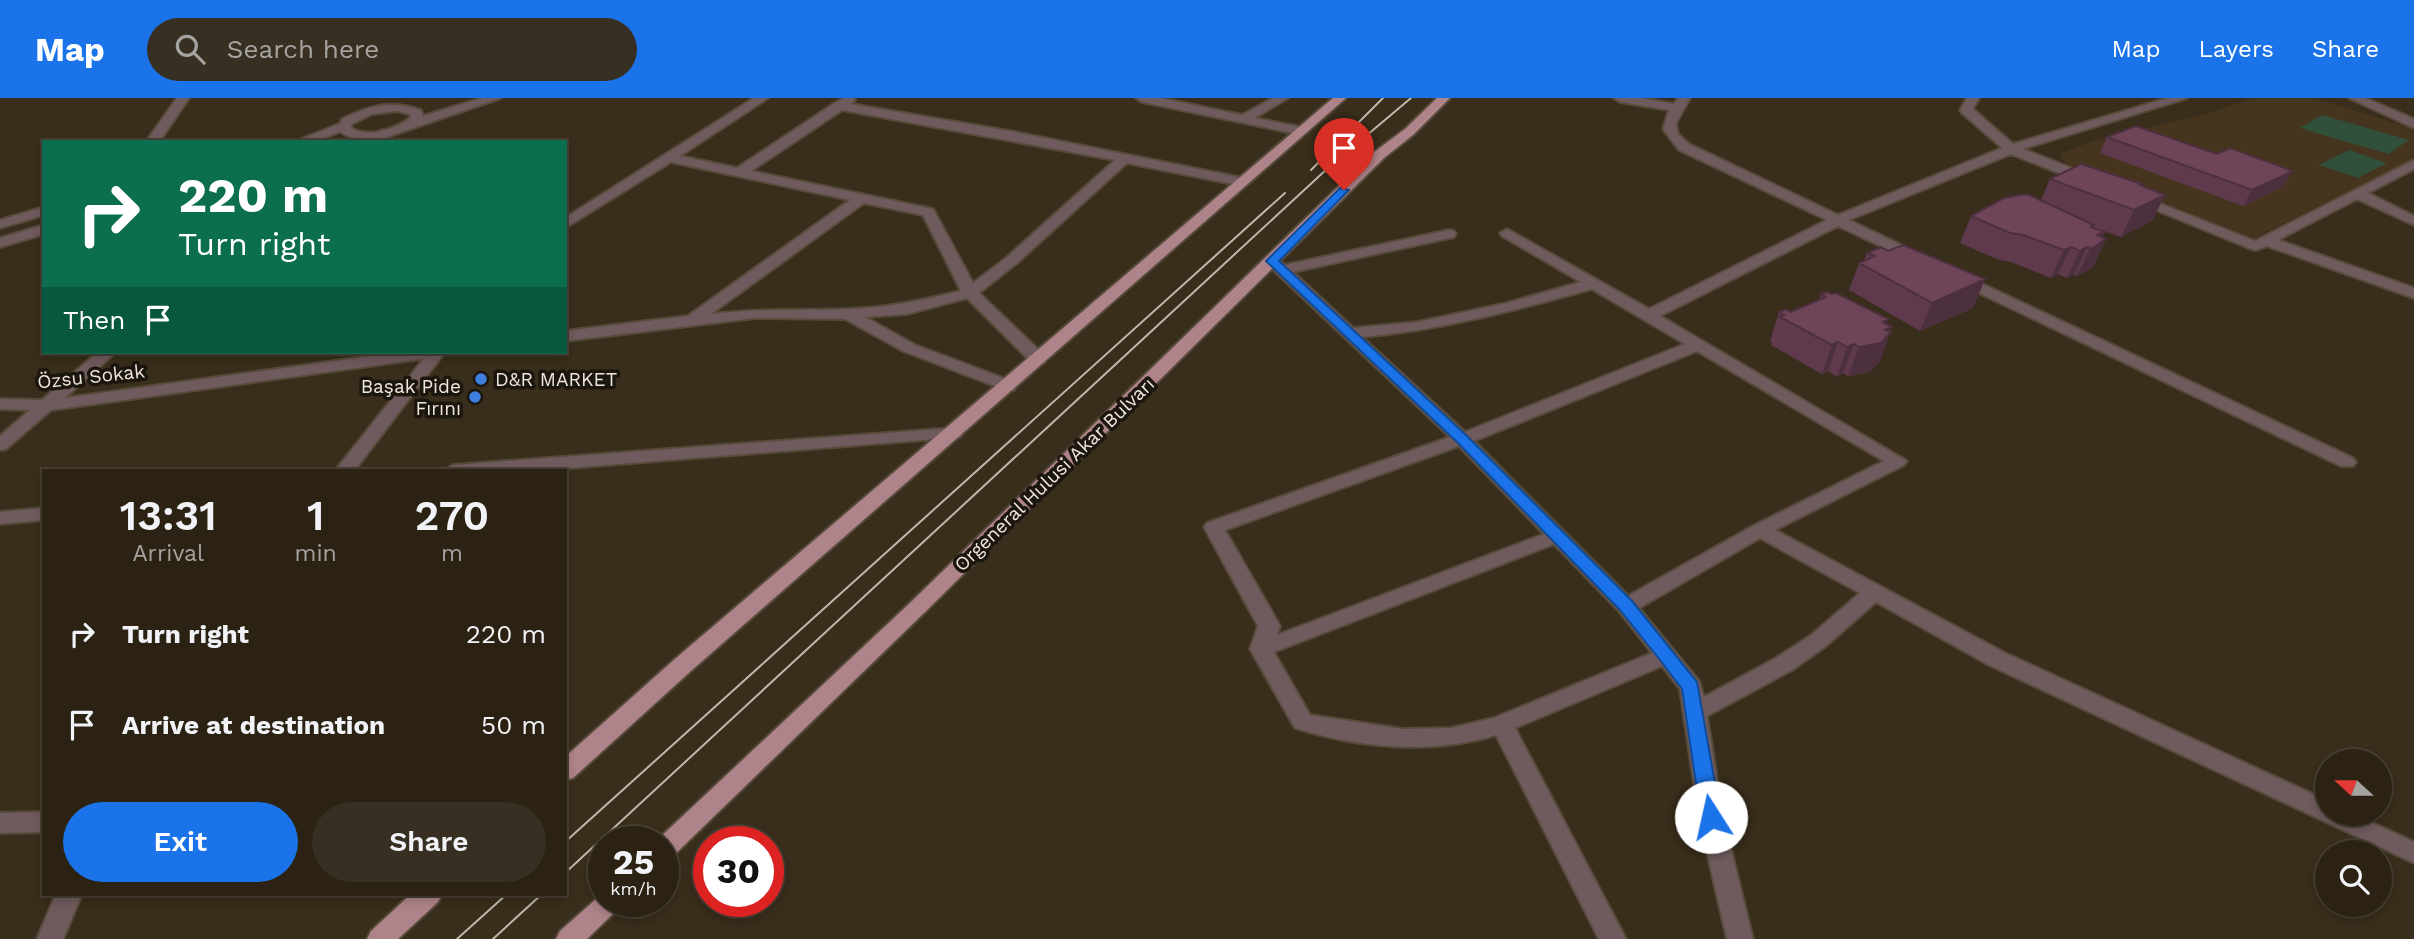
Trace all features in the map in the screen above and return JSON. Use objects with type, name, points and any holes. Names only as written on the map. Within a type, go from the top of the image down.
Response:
[{"type":"main road","points":[[567,769],[684,664],[1340,98]]},
{"type":"main road","name":"Orgeneral Hulusi Akar Bulvarı","points":[[679,835],[1277,266],[1379,155],[1409,132],[1444,98]]},
{"type":"main road","points":[[380,939],[427,896]]},
{"type":"main road","points":[[569,939],[592,917]]},
{"type":"street","points":[[153,140],[183,98]]},
{"type":"street","points":[[306,140],[344,126],[352,118],[378,104],[407,108],[466,98]]},
{"type":"street","points":[[364,140],[495,98]]},
{"type":"street","points":[[567,223],[762,98]]},
{"type":"street","points":[[739,173],[852,98]]},
{"type":"street","points":[[1142,98],[1301,131]]},
{"type":"street","points":[[1244,119],[1282,98]]},
{"type":"street","points":[[1620,98],[1681,103]]},
{"type":"street","points":[[1973,98],[1966,110],[2011,149],[2101,185]]},
{"type":"street","points":[[1650,315],[1838,220],[2011,149],[2181,98]]},
{"type":"street","points":[[2355,98],[2414,124]]},
{"type":"street","points":[[1681,103],[1670,118],[1668,128],[1684,147],[2347,462]]},
{"type":"street","points":[[839,106],[1126,157],[1243,182]]},
{"type":"street","points":[[407,108],[417,113],[416,120],[411,124]]},
{"type":"street","points":[[344,126],[348,132],[354,134],[389,132],[402,140]]},
{"type":"street","points":[[567,336],[755,313],[848,314],[907,309],[970,293],[1011,261],[1126,157]]},
{"type":"street","points":[[669,158],[928,212],[970,293],[1038,359]]},
{"type":"street","points":[[2127,195],[2256,246],[2414,164]]},
{"type":"street","points":[[2358,194],[2414,220]]},
{"type":"street","points":[[691,321],[862,198]]},
{"type":"street","points":[[0,223],[42,212]]},
{"type":"street","points":[[0,245],[42,230]]},
{"type":"street","points":[[1507,233],[1898,461],[1759,530],[1626,606]]},
{"type":"street","points":[[1277,266],[1449,234]]},
{"type":"street","points":[[0,245],[42,238]]},
{"type":"street","points":[[2266,241],[2414,293]]},
{"type":"street","points":[[1277,266],[1462,439],[1626,606],[1691,687],[1711,817],[1740,939]]},
{"type":"street","points":[[1349,333],[1418,327],[1510,307],[1595,283]]},
{"type":"street","points":[[848,314],[909,348],[1008,386]]},
{"type":"street","points":[[1666,656],[1481,732],[1432,741],[1404,740],[1303,722],[1261,649],[1269,626],[1214,527],[1462,439],[1699,344]]},
{"type":"street","points":[[0,445],[106,354]]},
{"type":"street","name":"Özsu Sokak","points":[[0,404],[49,405],[421,354]]},
{"type":"street","points":[[346,469],[434,354]]},
{"type":"street","points":[[479,469],[954,433]]},
{"type":"street","points":[[0,517],[42,514]]},
{"type":"street","points":[[1759,530],[1997,659],[2315,807]]},
{"type":"street","points":[[1261,649],[1557,536]]},
{"type":"street","points":[[1694,713],[1784,664],[1818,641],[1874,592]]},
{"type":"street","points":[[1502,724],[1613,939]]},
{"type":"street","points":[[0,823],[42,822]]},
{"type":"street","points":[[2357,826],[2414,853]]},
{"type":"street","points":[[50,939],[68,896]]},
{"type":"shaded area","points":[[2253,98],[2315,98],[2414,129],[2414,159],[2254,238],[2066,164],[2059,154],[2096,140],[2206,114]]},
{"type":"green space","points":[[2322,115],[2409,140],[2388,154],[2300,128]]},
{"type":"green space","points":[[2349,150],[2387,163],[2358,178],[2319,165]]},
{"type":"building","points":[[2136,126],[2217,154],[2230,148],[2293,171],[2252,190],[2107,137]]},
{"type":"building","points":[[2081,164],[2142,184],[2140,185],[2165,195],[2134,210],[2050,179]]},
{"type":"building","points":[[2027,194],[2094,225],[2091,227],[2105,232],[2097,235],[2106,239],[2091,249],[2087,247],[2080,251],[2071,247],[2064,250],[2010,233],[1971,216],[2004,198]]},
{"type":"building","points":[[1903,245],[1985,279],[1932,303],[1859,263],[1875,256],[1867,253],[1881,247],[1888,251]]},
{"type":"building","points":[[1836,293],[1888,319],[1883,322],[1892,327],[1885,330],[1891,332],[1881,343],[1859,347],[1854,344],[1847,347],[1838,342],[1832,345],[1780,317],[1784,315],[1779,312],[1786,309],[1791,312],[1826,297],[1821,294]]},
{"type":"tram line","points":[[1311,170],[1383,98]]},
{"type":"tram line","points":[[567,871],[1328,168],[1411,98]]},
{"type":"tram line","points":[[567,840],[1285,193]]},
{"type":"tram line","points":[[457,939],[505,896]]},
{"type":"tram line","points":[[493,939],[540,896]]},
{"type":"place","name":"D&R MARKET","points":[[481,379]]},
{"type":"place","name":"Başak Pide Fırını","points":[[475,397]]},
{"type":"route","points":[[1344,190],[1272,261],[1462,439],[1626,606],[1691,687],[1711,817]]}]
